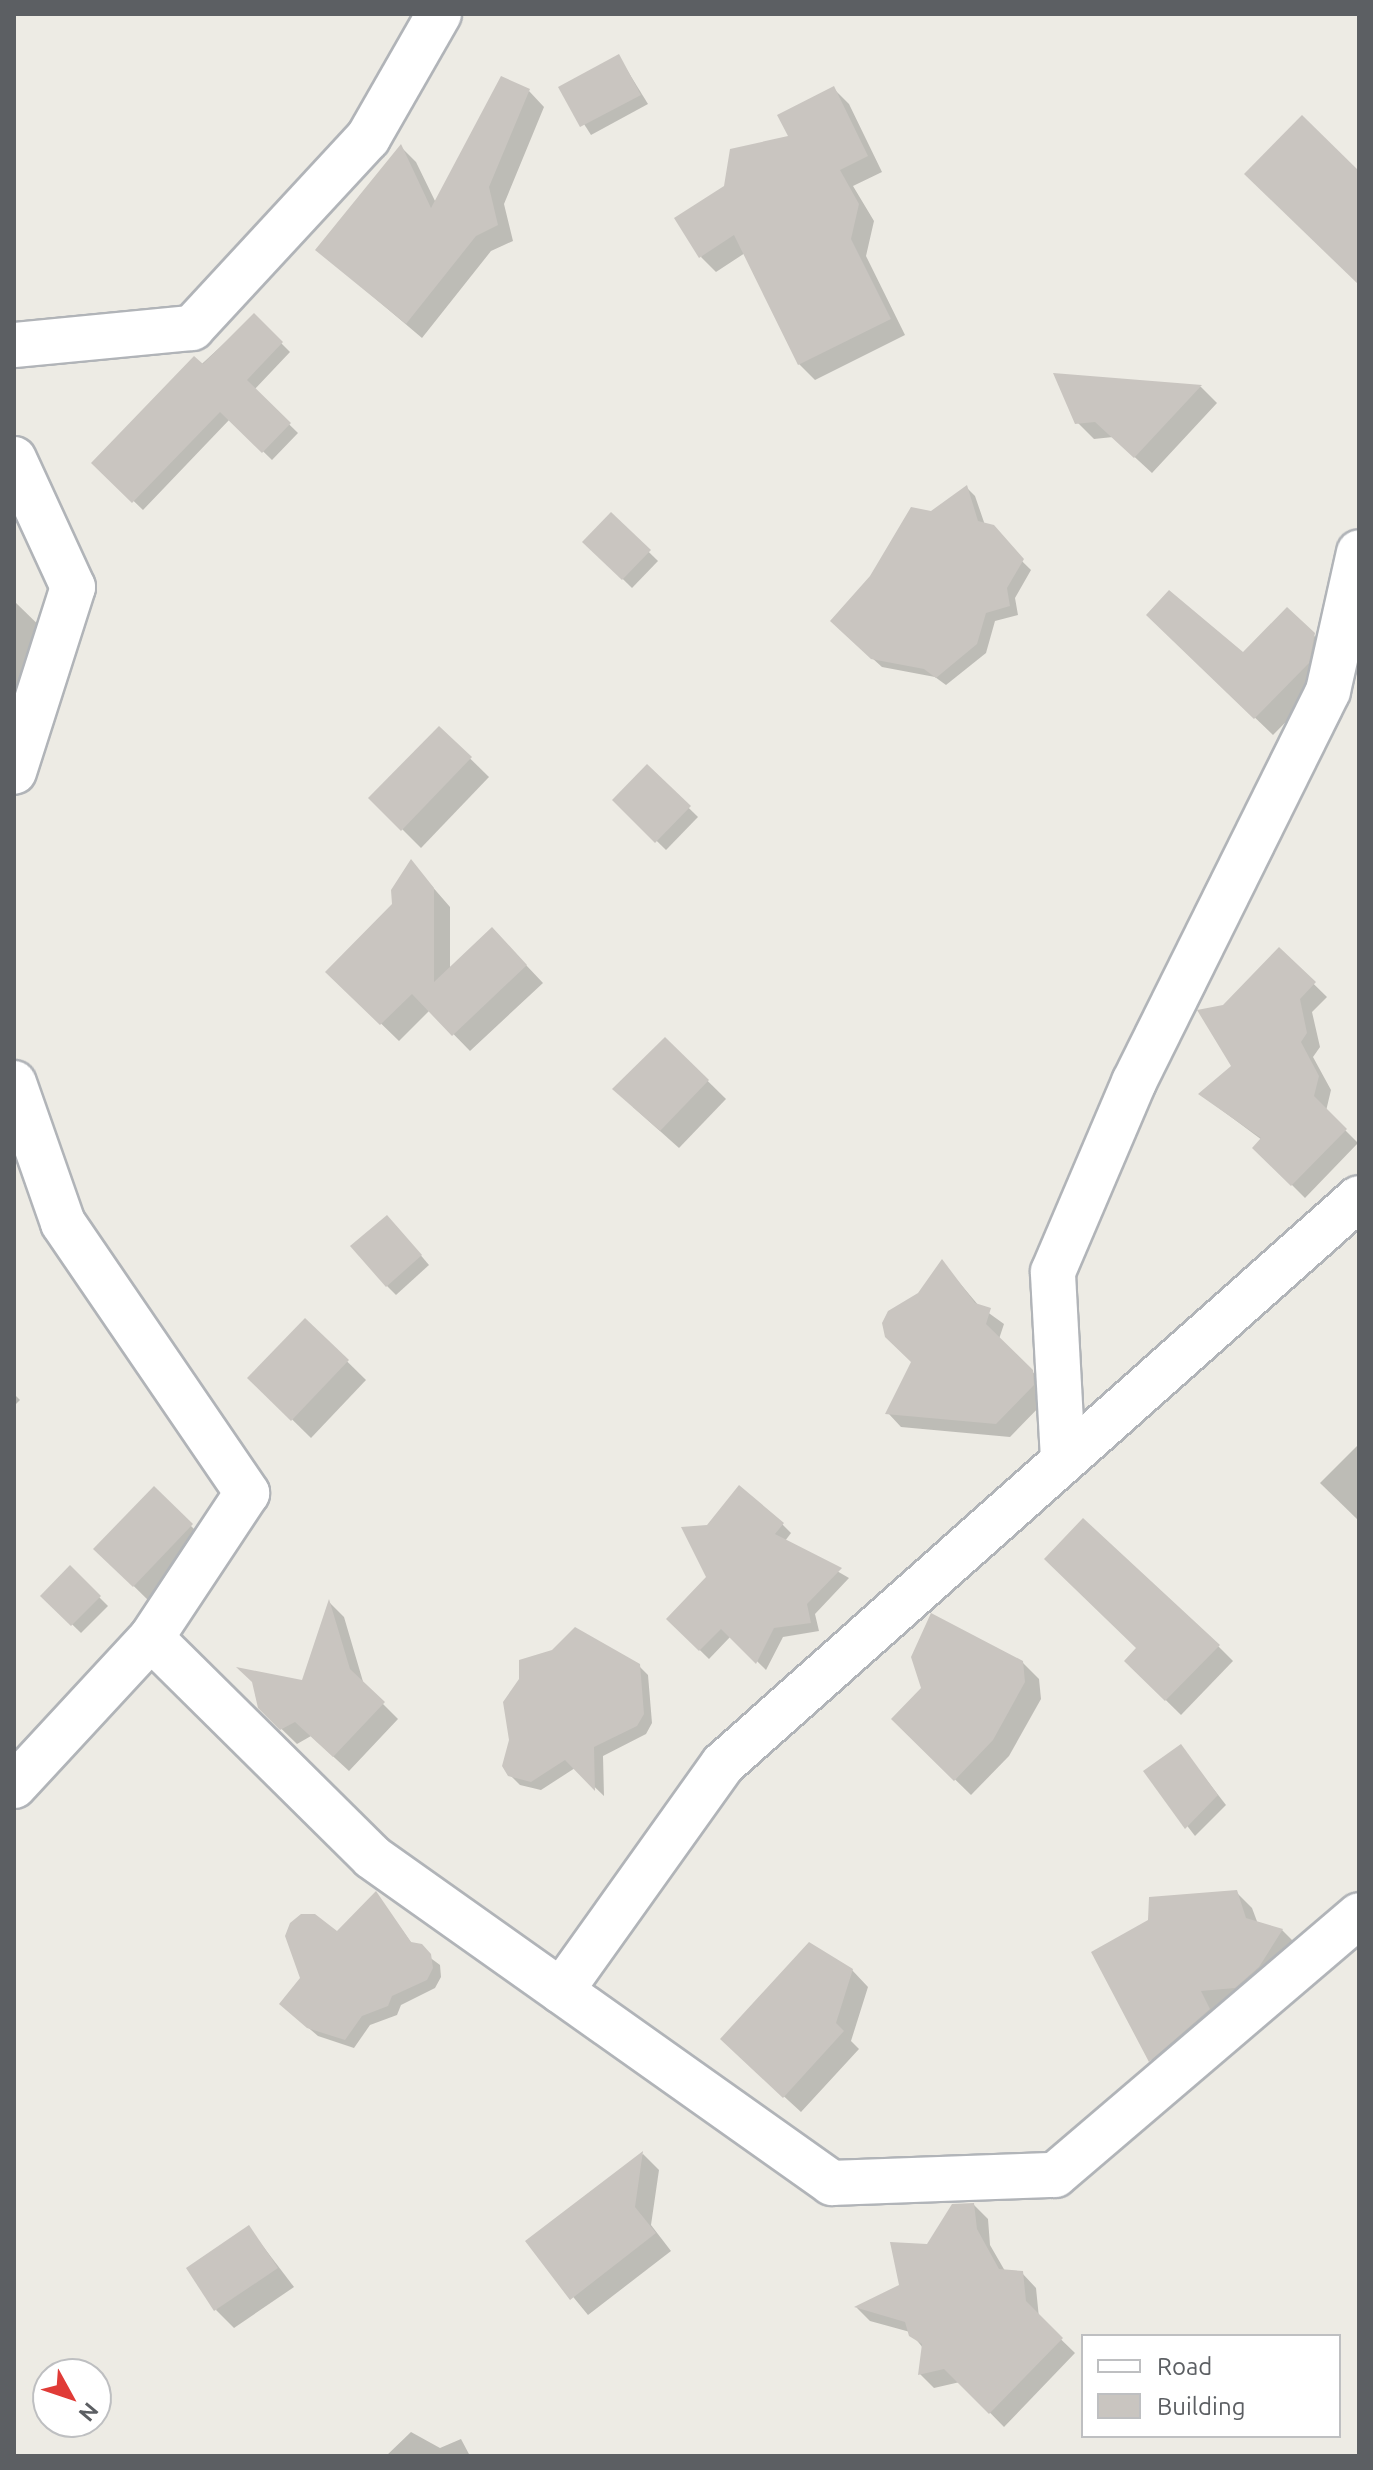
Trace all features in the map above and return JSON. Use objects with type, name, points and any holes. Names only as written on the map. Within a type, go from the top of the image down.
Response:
[{"type":"street","points":[[14,345],[192,328],[368,138],[439,14]]},
{"type":"street","points":[[14,459],[73,587],[14,772]]},
{"type":"street","points":[[1063,1459],[1053,1272],[1134,1082],[1328,691],[1359,552]]},
{"type":"street","points":[[14,1083],[63,1223],[247,1493],[151,1638],[14,1786]]},
{"type":"street","points":[[561,1991],[723,1764],[1359,1198]]},
{"type":"street","points":[[151,1638],[372,1857],[832,2183],[1055,2175],[1359,1915]]},
{"type":"building","points":[[619,54],[641,95],[580,127],[558,87]]},
{"type":"building","points":[[501,76],[530,89],[489,187],[498,225],[476,236],[406,324],[315,250],[401,144],[431,208]]},
{"type":"building","points":[[834,86],[868,156],[840,170],[859,204],[851,239],[891,319],[798,365],[734,235],[699,258],[674,218],[724,186],[730,149],[788,136],[777,115]]},
{"type":"building","points":[[1302,115],[1359,171],[1359,285],[1244,174]]},
{"type":"building","points":[[254,313],[283,342],[247,380],[291,423],[262,453],[220,412],[132,503],[91,463],[194,356],[203,364]]},
{"type":"building","points":[[1053,373],[1202,385],[1134,458],[1095,422],[1075,424]]},
{"type":"building","points":[[967,485],[978,521],[994,525],[1024,559],[1007,588],[1010,606],[986,613],[977,644],[936,678],[924,669],[871,659],[830,621],[870,576],[911,507],[931,511]]},
{"type":"building","points":[[611,512],[651,550],[622,580],[582,542]]},
{"type":"building","points":[[1169,590],[1243,652],[1287,607],[1315,633],[1309,663],[1254,719],[1146,615]]},
{"type":"building","points":[[439,726],[472,757],[401,831],[368,798]]},
{"type":"building","points":[[647,764],[691,806],[655,843],[612,800]]},
{"type":"building","points":[[411,859],[434,888],[434,982],[492,927],[527,965],[452,1036],[412,994],[380,1025],[325,972],[392,904],[391,890]]},
{"type":"building","points":[[1279,947],[1316,982],[1300,999],[1307,1033],[1301,1042],[1319,1076],[1314,1096],[1347,1129],[1291,1186],[1252,1148],[1261,1138],[1198,1094],[1231,1066],[1197,1010],[1223,1005]]},
{"type":"building","points":[[665,1037],[709,1080],[660,1131],[612,1089]]},
{"type":"building","points":[[387,1215],[422,1255],[386,1287],[350,1246]]},
{"type":"building","points":[[942,1259],[975,1303],[991,1308],[986,1324],[1033,1370],[1034,1385],[996,1424],[885,1414],[911,1362],[885,1337],[882,1323],[888,1311],[918,1293]]},
{"type":"building","points":[[305,1318],[349,1360],[291,1421],[247,1378]]},
{"type":"building","points":[[739,1485],[784,1523],[775,1534],[842,1568],[807,1604],[811,1623],[774,1628],[756,1664],[721,1629],[699,1651],[666,1619],[706,1577],[681,1527],[707,1525]]},
{"type":"building","points":[[154,1486],[193,1524],[133,1587],[93,1549]]},
{"type":"building","points":[[1083,1518],[1220,1645],[1165,1701],[1124,1661],[1136,1648],[1044,1559]]},
{"type":"building","points":[[70,1565],[101,1596],[71,1626],[40,1596]]},
{"type":"building","points":[[329,1599],[350,1669],[385,1702],[333,1757],[295,1722],[280,1730],[258,1708],[252,1682],[236,1667],[302,1680]]},
{"type":"building","points":[[931,1613],[1023,1661],[1025,1682],[993,1740],[954,1781],[891,1719],[921,1688],[911,1657]]},
{"type":"building","points":[[575,1627],[640,1664],[644,1714],[637,1726],[594,1747],[595,1791],[565,1760],[531,1782],[508,1776],[502,1766],[509,1740],[503,1702],[519,1679],[519,1660],[552,1650]]},
{"type":"building","points":[[1181,1744],[1218,1795],[1185,1829],[1143,1771]]},
{"type":"building","points":[[1237,1890],[1246,1918],[1283,1929],[1259,1967],[1235,1988],[1201,1991],[1210,2009],[1149,2062],[1091,1952],[1148,1920],[1149,1897]]},
{"type":"building","points":[[376,1891],[411,1942],[422,1944],[431,1954],[433,1968],[427,1980],[392,1996],[388,2006],[362,2016],[345,2040],[307,2028],[279,2004],[300,1978],[285,1936],[290,1923],[301,1914],[315,1914],[337,1931]]},
{"type":"building","points":[[809,1942],[853,1969],[836,2023],[844,2031],[783,2098],[720,2039]]},
{"type":"building","points":[[643,2151],[635,2207],[656,2233],[570,2300],[525,2241]]},
{"type":"building","points":[[974,2203],[977,2229],[999,2269],[1023,2271],[1026,2301],[1063,2338],[989,2414],[944,2369],[918,2375],[922,2344],[909,2336],[905,2322],[854,2307],[899,2285],[890,2242],[927,2244],[952,2204]]},
{"type":"building","points":[[249,2225],[278,2268],[214,2311],[186,2268]]}]
